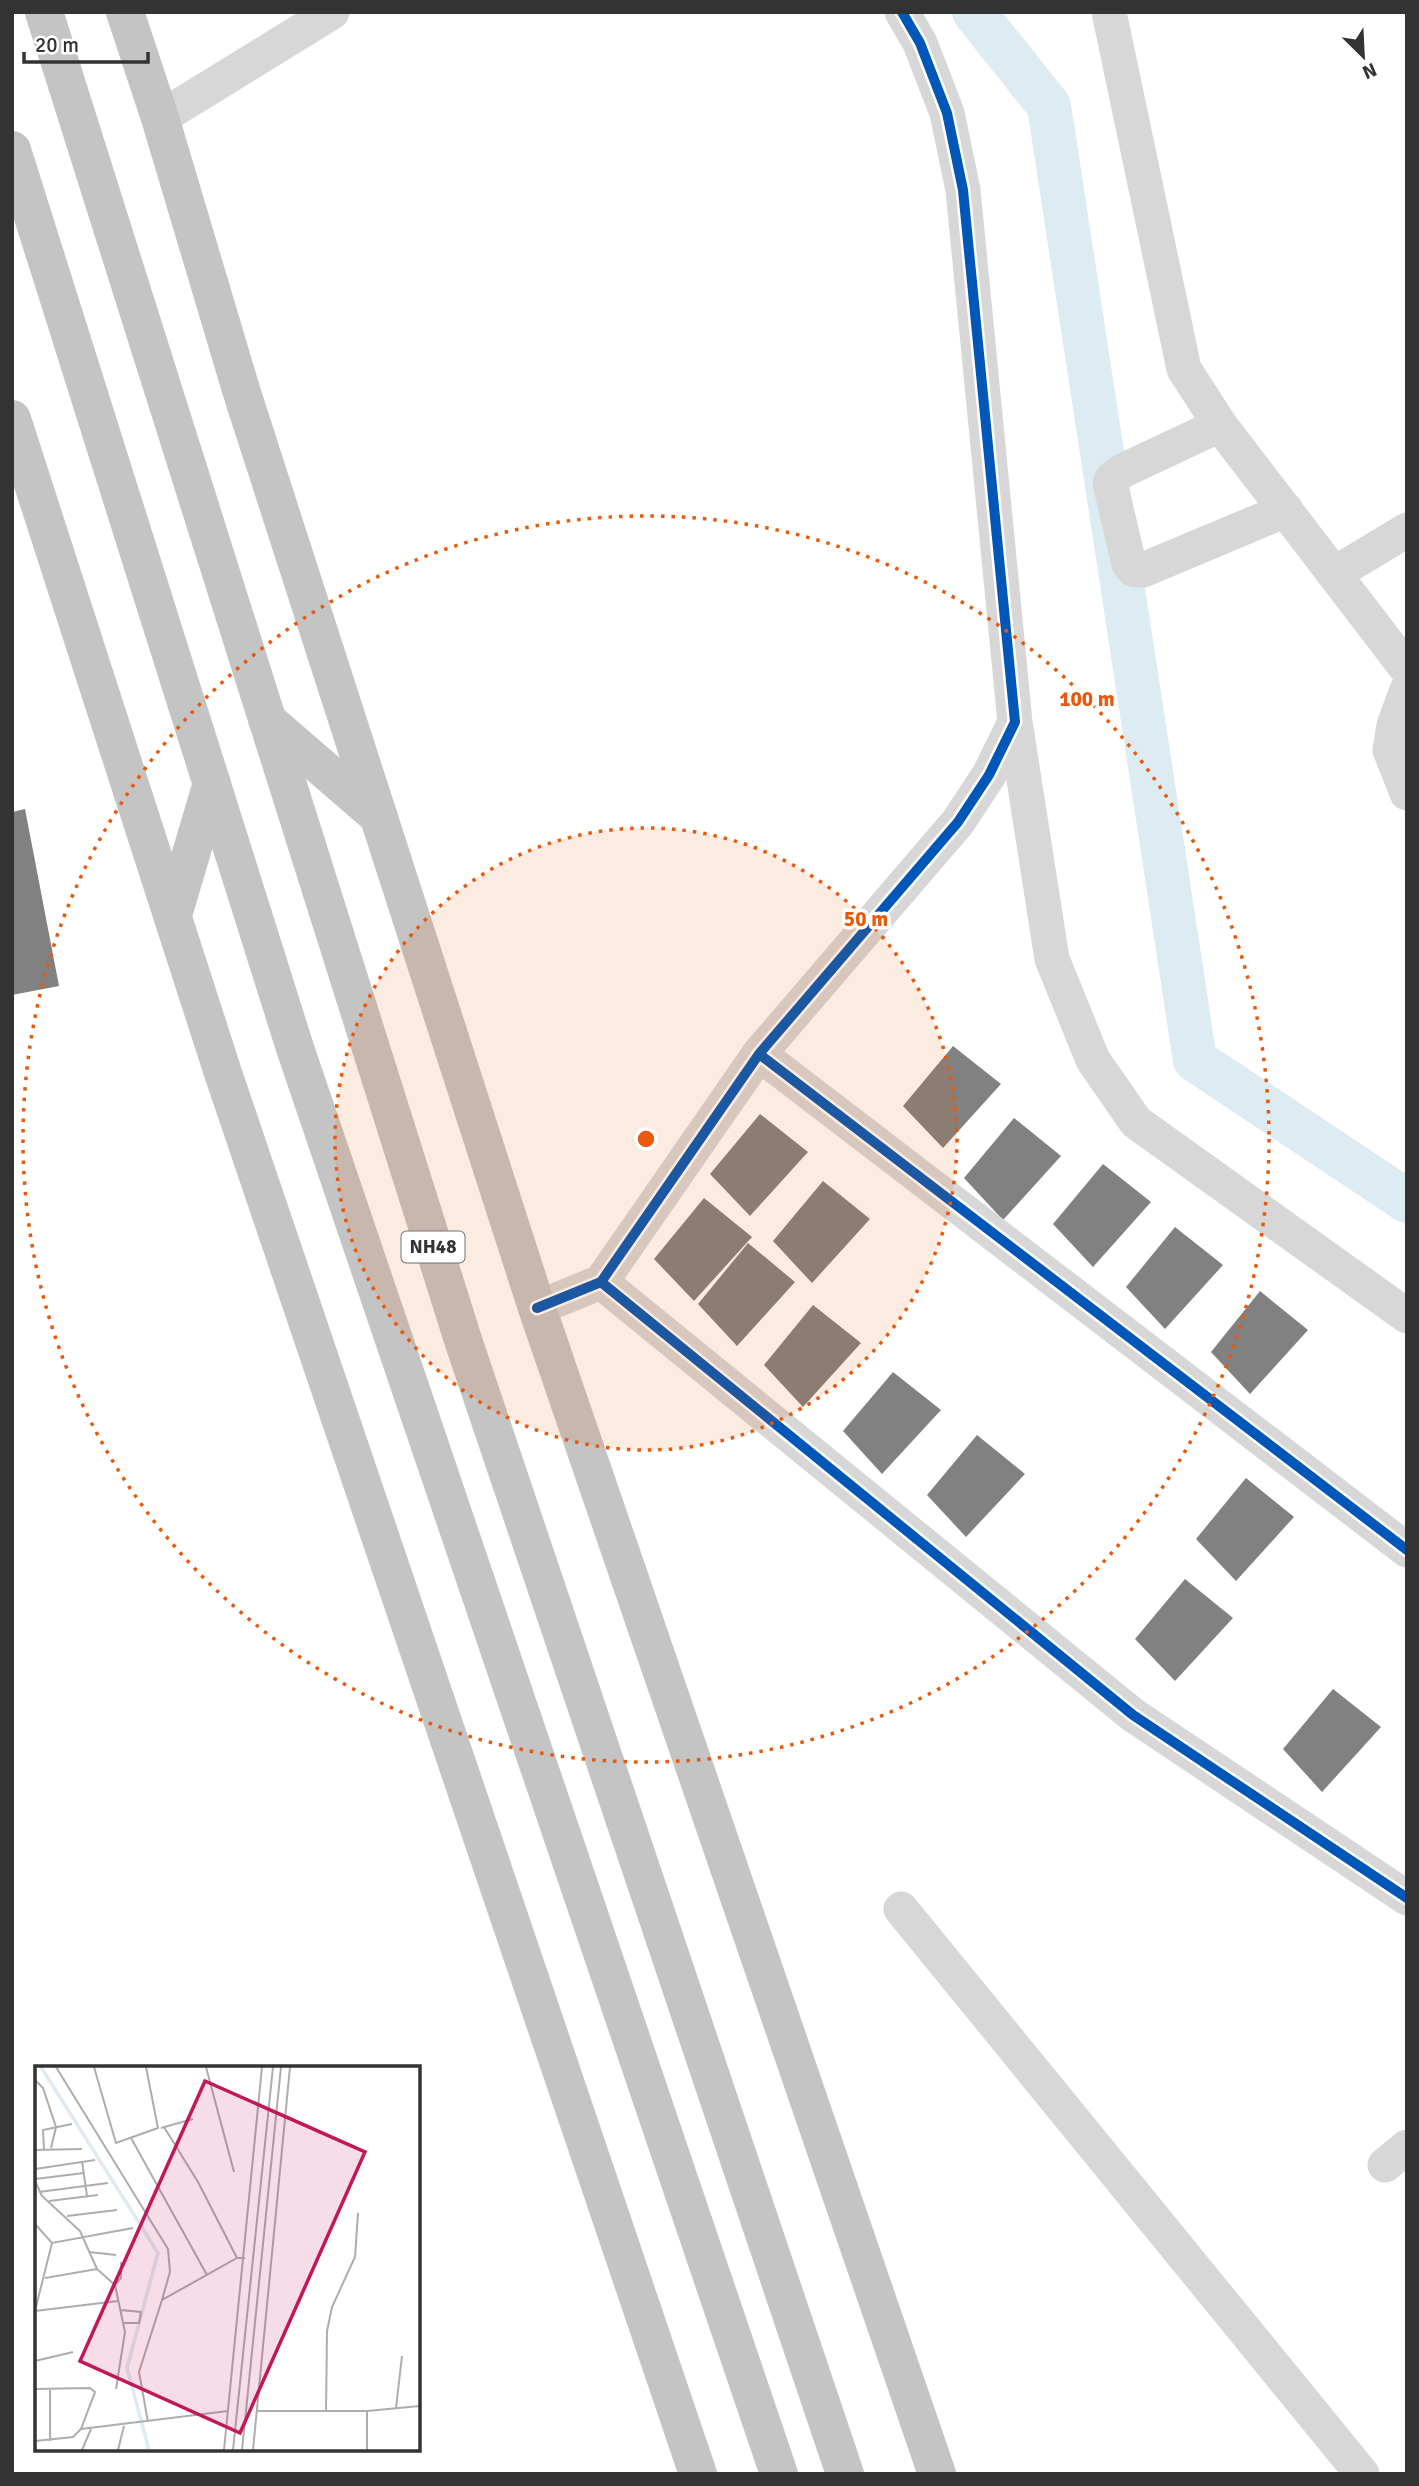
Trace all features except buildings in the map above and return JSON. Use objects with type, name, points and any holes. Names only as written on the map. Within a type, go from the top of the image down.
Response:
[{"type":"highway","name":"NH48","points":[[44,12],[464,1343],[845,2474]]},
{"type":"highway","points":[[125,12],[160,118],[242,393],[537,1308],[937,2474]]},
{"type":"highway","points":[[12,150],[295,1048],[779,2474]]},
{"type":"highway","points":[[12,419],[228,1086],[698,2474]]},
{"type":"highway","points":[[267,720],[379,817]]},
{"type":"highway","points":[[173,915],[212,783]]},
{"type":"street","points":[[160,118],[332,12]]},
{"type":"street","points":[[902,12],[920,43],[947,113],[963,190],[1015,722],[1052,959],[1093,1060],[1136,1122],[1407,1316]]},
{"type":"street","points":[[1109,12],[1184,369],[1220,425],[1407,669]]},
{"type":"street","points":[[1220,425],[1112,478],[1110,483],[1129,565],[1133,569],[1143,570],[1286,510]]},
{"type":"street","points":[[1334,574],[1407,530]]},
{"type":"street","points":[[1407,690],[1394,725],[1390,750],[1407,793]]},
{"type":"street","points":[[537,1308],[601,1282],[759,1054],[958,822],[989,775],[1015,722]]},
{"type":"street","points":[[759,1054],[1407,1550]]},
{"type":"street","points":[[601,1282],[1133,1715],[1407,1898]]},
{"type":"street","points":[[901,1909],[1362,2474]]},
{"type":"waterway","points":[[974,12],[1049,106],[1195,1060],[1407,1201]]},
{"type":"cycle path","points":[[537,1308],[601,1282],[759,1054],[958,822],[989,775],[1015,722],[963,190],[947,113],[920,43],[902,12]]},
{"type":"cycle path","points":[[759,1054],[1407,1550]]},
{"type":"cycle path","points":[[601,1282],[1133,1715],[1407,1898]]}]
